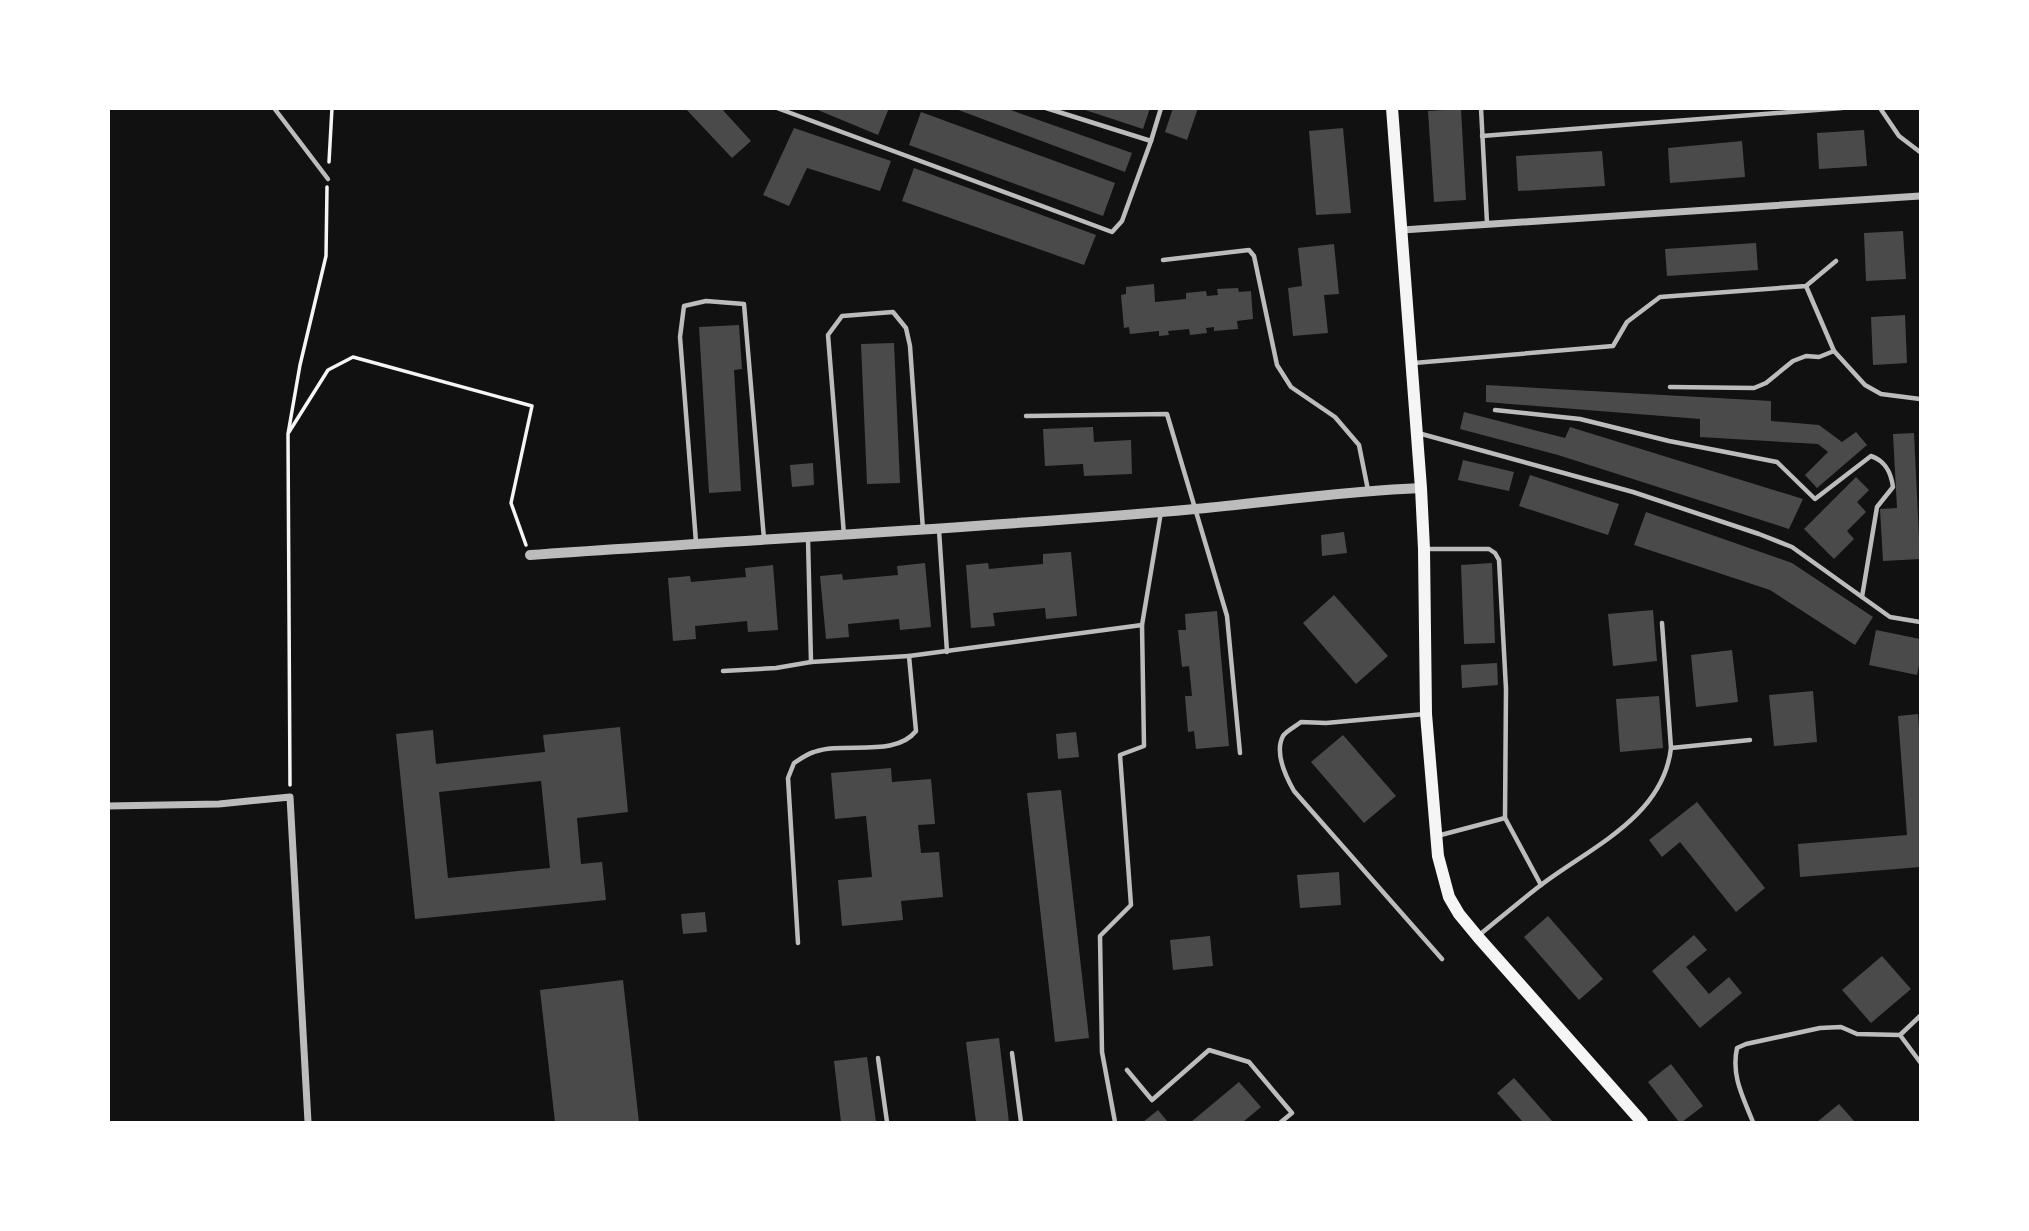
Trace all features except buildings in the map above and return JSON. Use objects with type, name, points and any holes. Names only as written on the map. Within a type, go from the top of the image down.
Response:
[{"type":"main road","points":[[1392,108],[1418,433],[1424,549],[1426,714],[1441,870],[1449,897],[1459,914],[1642,1122]]},
{"type":"street","points":[[1402,230],[1920,196]]},
{"type":"street","points":[[530,555],[939,529],[1194,509],[1368,490],[1421,488]]},
{"type":"street","points":[[108,806],[219,804],[290,797],[308,1122]]},
{"type":"lane","points":[[274,108],[328,179]]},
{"type":"lane","points":[[777,108],[1112,232],[1122,221],[1161,108]]},
{"type":"lane","points":[[1046,108],[1151,141]]},
{"type":"lane","points":[[1480,108],[1487,223]]},
{"type":"lane","points":[[1482,136],[1842,108]]},
{"type":"lane","points":[[1880,108],[1899,136],[1920,152]]},
{"type":"lane","points":[[1163,260],[1249,250],[1254,256],[1277,365],[1291,387],[1335,417],[1359,445],[1368,490]]},
{"type":"lane","points":[[1413,363],[1613,346],[1627,322],[1660,298],[1806,286],[1836,261]]},
{"type":"lane","points":[[1806,286],[1833,351],[1865,385],[1881,394],[1920,399]]},
{"type":"lane","points":[[696,543],[680,337],[684,306],[706,301],[744,304],[764,542]]},
{"type":"lane","points":[[844,536],[828,335],[842,316],[893,312],[906,328],[910,346],[923,530]]},
{"type":"lane","points":[[1670,387],[1755,388],[1766,383],[1793,361],[1805,356],[1818,357],[1833,351]]},
{"type":"lane","points":[[1495,410],[1580,419],[1669,441],[1777,462],[1815,499],[1871,456],[1878,458],[1891,473],[1893,487],[1877,507],[1862,597]]},
{"type":"lane","points":[[1026,416],[1167,414],[1227,617],[1240,753]]},
{"type":"lane","points":[[1418,433],[1633,492],[1759,534],[1793,547],[1890,617],[1920,622]]},
{"type":"lane","points":[[1115,1122],[1102,1052],[1100,936],[1131,905],[1120,755],[1144,746],[1142,625],[1161,511]]},
{"type":"lane","points":[[939,529],[947,652]]},
{"type":"lane","points":[[808,538],[811,662]]},
{"type":"lane","points":[[1424,549],[1489,549],[1499,560],[1506,689],[1505,818],[1541,885]]},
{"type":"lane","points":[[1478,937],[1541,885],[1635,818],[1659,789],[1671,748],[1662,623]]},
{"type":"lane","points":[[723,671],[947,652],[1142,625]]},
{"type":"lane","points":[[798,943],[788,778],[791,770],[794,763],[815,751],[893,745],[908,740],[916,731],[909,656]]},
{"type":"lane","points":[[1426,714],[1326,723],[1301,722],[1283,736],[1280,751],[1285,774],[1294,791],[1442,960]]},
{"type":"lane","points":[[1671,748],[1750,740]]},
{"type":"lane","points":[[1437,836],[1505,818]]},
{"type":"lane","points":[[1753,1122],[1737,1081],[1734,1064],[1737,1048],[1820,1028],[1841,1027],[1857,1034],[1900,1035],[1920,1016]]},
{"type":"lane","points":[[1900,1035],[1920,1062]]},
{"type":"lane","points":[[1127,1070],[1152,1100],[1209,1050],[1249,1062],[1292,1113],[1281,1122]]},
{"type":"lane","points":[[1012,1052],[1021,1122]]},
{"type":"lane","points":[[878,1058],[887,1122]]},
{"type":"path","points":[[290,797],[288,433],[300,365],[326,256],[332,108]]},
{"type":"path","points":[[288,433],[328,370],[353,357],[532,406],[511,503],[530,555]]}]
